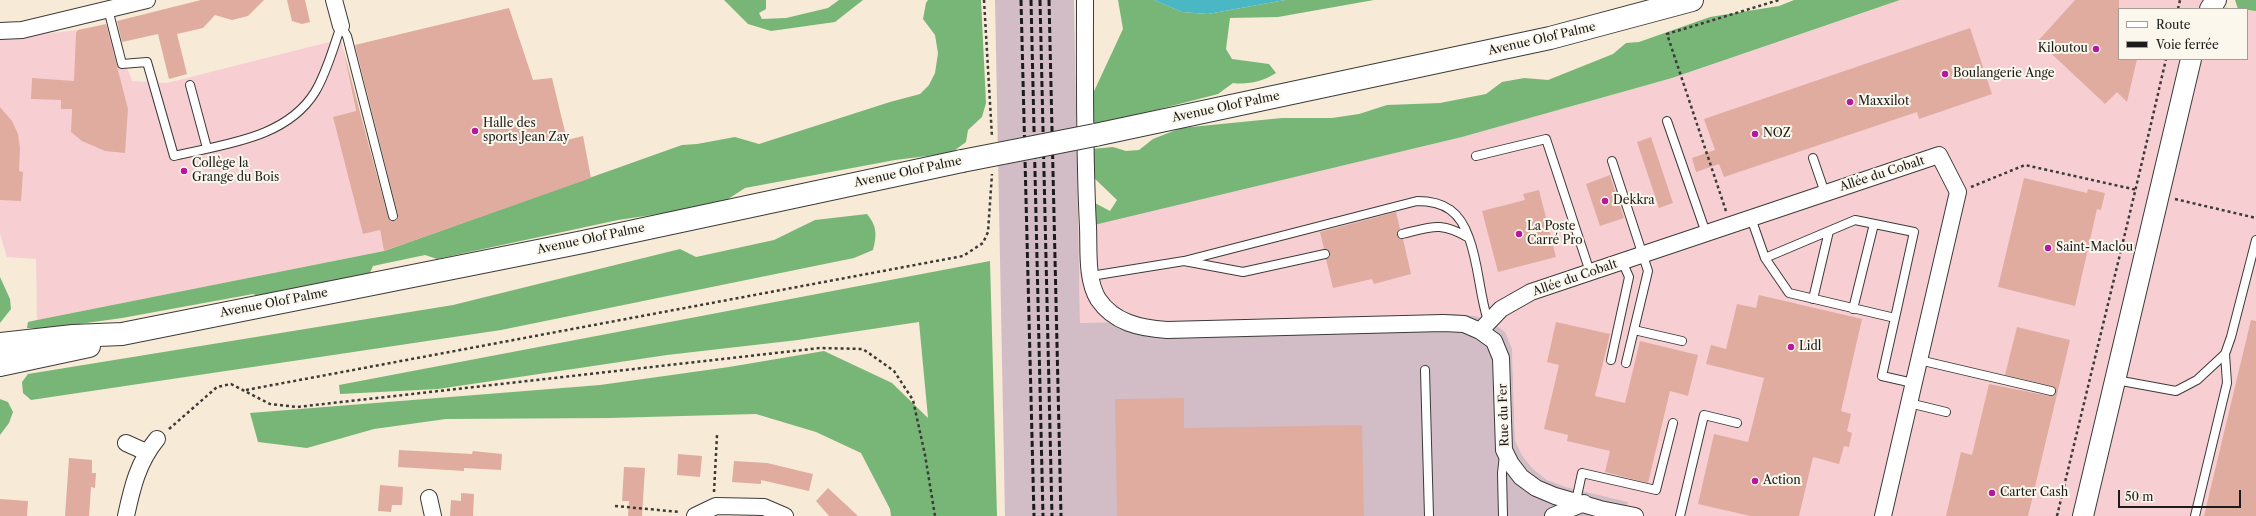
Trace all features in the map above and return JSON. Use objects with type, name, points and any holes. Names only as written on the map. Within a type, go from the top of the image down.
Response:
[{"type":"main road","name":"Avenue Olof Palme","points":[[0,344],[122,334],[583,242],[1550,38],[1692,0]]},
{"type":"main road","name":"Avenue Olof Palme","points":[[0,365],[77,350],[122,334]]},
{"type":"street","points":[[0,31],[22,30],[147,0]]},
{"type":"street","points":[[334,0],[341,26]]},
{"type":"street","points":[[1085,0],[1084,160],[1091,276],[1098,298],[1118,319],[1141,328],[1166,330],[1443,323],[1484,326]]},
{"type":"street","points":[[2083,516],[2191,60]]},
{"type":"street","name":"Allée du Cobalt","points":[[1484,326],[1501,308],[1531,292],[1939,155],[1958,192]]},
{"type":"street","points":[[1883,516],[1958,192]]},
{"type":"street","name":"Rue du Fer","points":[[1484,326],[1494,341],[1502,358],[1504,450],[1511,464],[1521,477],[1536,488],[1600,509],[1635,516]]},
{"type":"street","points":[[126,516],[134,482],[146,452],[157,440]]},
{"type":"street","points":[[126,443],[146,452]]},
{"type":"street","points":[[429,498],[433,516]]},
{"type":"street","points":[[1553,516],[1580,502]]},
{"type":"street","points":[[695,516],[716,506],[764,507],[785,516]]},
{"type":"lane","points":[[108,9],[122,64],[147,62],[174,156],[267,133],[292,117],[314,93],[328,66],[341,26]]},
{"type":"lane","points":[[341,26],[347,36],[393,216]]},
{"type":"lane","points":[[190,85],[207,148]]},
{"type":"lane","points":[[1667,121],[1706,233]]},
{"type":"lane","points":[[1476,156],[1546,139],[1590,272]]},
{"type":"lane","points":[[1813,158],[1825,193]]},
{"type":"lane","points":[[1612,161],[1648,271],[1626,363]]},
{"type":"lane","points":[[1091,276],[1184,261],[1417,201],[1431,201],[1443,205],[1463,222],[1476,258],[1484,326]]},
{"type":"lane","points":[[1751,218],[1765,258],[1789,293],[1895,318]]},
{"type":"lane","points":[[1765,258],[1855,220],[1914,232],[1882,376],[1913,383]]},
{"type":"lane","points":[[1853,309],[1874,224]]},
{"type":"lane","points":[[1402,234],[1436,226],[1447,228],[1469,238]]},
{"type":"lane","points":[[1813,299],[1830,231]]},
{"type":"lane","points":[[2195,516],[2227,383],[2225,354],[2231,337],[2256,240]]},
{"type":"lane","points":[[1184,261],[1243,272],[1325,254]]},
{"type":"lane","points":[[1611,360],[1629,277],[1622,261]]},
{"type":"lane","points":[[1634,330],[1682,341]]},
{"type":"lane","points":[[2116,380],[2176,391],[2197,380],[2225,354]]},
{"type":"lane","points":[[1919,360],[2051,391]]},
{"type":"lane","points":[[1425,370],[1428,516]]},
{"type":"lane","points":[[1909,403],[1946,412]]},
{"type":"lane","points":[[1680,516],[1704,415],[1737,423]]},
{"type":"lane","points":[[1580,502],[1582,473],[1656,490],[1673,423]]},
{"type":"lane","points":[[1503,516],[1502,473],[1504,450]]},
{"type":"path","points":[[984,0],[992,142]]},
{"type":"path","points":[[1730,225],[1667,34],[1779,0]]},
{"type":"path","points":[[2057,516],[2136,190],[2166,60]]},
{"type":"path","points":[[1958,192],[2025,165],[2256,218]]},
{"type":"path","points":[[246,390],[963,256],[983,243],[988,232],[992,172]]},
{"type":"path","points":[[157,440],[194,405],[217,387],[231,384],[246,390],[270,404],[297,407],[820,348],[863,349],[894,371],[913,400],[935,516]]},
{"type":"path","points":[[716,506],[714,487],[717,435]]},
{"type":"path","points":[[615,506],[668,510],[695,516]]},
{"type":"shaded area","points":[[995,0],[1074,0],[1080,323],[1454,314],[1475,316],[1491,322],[1505,332],[1512,349],[1515,441],[1522,455],[1532,468],[1547,480],[1566,487],[1628,502],[1625,516],[1005,516]]},
{"type":"shaded area","points":[[1900,0],[2206,0],[2228,8],[2118,8],[2118,60],[2248,60],[2248,11],[2256,11],[2256,516],[1625,516],[1628,502],[1566,487],[1547,480],[1532,468],[1522,455],[1515,441],[1512,349],[1475,316],[1454,314],[1080,323],[1078,228],[1462,137],[1672,78]]},
{"type":"shaded area","name":"Collège la Grange du Bois","points":[[112,26],[132,81],[167,83],[341,39],[384,251],[37,320],[36,259],[7,257],[0,234],[0,39]]},
{"type":"green space","points":[[724,0],[766,0],[766,9],[759,13],[762,19],[786,18],[828,8],[839,0],[863,0],[835,22],[771,31],[748,24]]},
{"type":"green space","points":[[928,0],[981,0],[986,103],[982,117],[968,130],[966,142],[951,153],[895,160],[745,188],[725,201],[666,213],[618,220],[437,259],[425,255],[373,266],[369,275],[261,297],[253,294],[122,318],[43,329],[27,328],[28,322],[37,320],[384,251],[682,145],[697,144],[735,137],[759,144],[890,102],[920,94],[929,85],[935,73],[938,53],[935,35],[923,19]]},
{"type":"green space","points":[[1118,0],[1154,0],[1182,12],[1208,14],[1285,0],[1374,0],[1278,17],[1230,18],[1226,49],[1232,59],[1269,64],[1276,73],[1256,82],[1233,83],[1218,94],[1090,127],[1089,102],[1123,29]]},
{"type":"green space","points":[[1794,0],[1900,0],[1672,78],[1462,137],[1094,225],[1093,202],[1110,211],[1117,200],[1092,176],[1091,149],[1113,147],[1126,151],[1139,150],[1153,139],[1181,128],[1282,118],[1332,118],[1359,114],[1387,105],[1440,103],[1486,94],[1502,82],[1524,78],[1548,80],[1613,54],[1626,43],[1639,42],[1710,17],[1779,6]]},
{"type":"green space","points":[[2235,0],[2256,0],[2256,11],[2248,10],[2248,8],[2238,8]]},
{"type":"green space","points":[[867,214],[873,223],[875,231],[873,250],[854,258],[501,330],[31,400],[23,393],[22,382],[28,374],[453,305],[680,249],[696,257],[774,240],[815,220]]},
{"type":"green space","points":[[990,261],[997,516],[891,516],[890,509],[861,453],[816,432],[756,414],[610,418],[446,419],[374,429],[307,448],[258,442],[250,413],[600,385],[729,367],[824,351],[892,383],[928,418],[919,322],[798,340],[667,355],[438,389],[340,394],[339,385]]},
{"type":"green space","points":[[0,277],[10,299],[11,309],[0,323]]},
{"type":"green space","points":[[0,399],[8,402],[13,412],[9,423],[0,435]]},
{"type":"water","points":[[1154,0],[1285,0],[1208,14],[1182,12]]},
{"type":"building","points":[[201,0],[264,0],[248,16],[232,20],[215,15],[203,28],[177,34],[187,74],[169,79],[158,34],[122,42],[117,21]]},
{"type":"building","points":[[287,0],[305,0],[310,22],[302,24],[292,21]]},
{"type":"building","points":[[2075,0],[2119,0],[2118,60],[2137,60],[2127,102],[2117,92],[2105,104],[2038,41]]},
{"type":"building","points":[[509,8],[533,80],[552,78],[567,140],[583,136],[591,178],[384,251],[380,230],[363,234],[333,117],[356,111],[343,48],[388,217],[394,221],[397,220],[398,215],[355,45]]},
{"type":"building","points":[[106,24],[128,109],[125,153],[105,151],[82,141],[71,132],[72,109],[61,109],[61,100],[31,99],[32,78],[74,81],[76,33],[78,30]]},
{"type":"building","points":[[1970,28],[1992,94],[1919,119],[1917,112],[1724,177],[1719,164],[1696,172],[1692,158],[1715,150],[1704,119]]},
{"type":"building","points":[[0,107],[12,121],[18,134],[20,148],[19,171],[23,172],[21,201],[0,200]]},
{"type":"building","points":[[1651,137],[1673,203],[1659,208],[1637,142]]},
{"type":"building","name":"Dekkra","points":[[1610,175],[1624,218],[1600,226],[1586,184]]},
{"type":"building","name":"Saint-Maclou","points":[[2024,178],[2087,193],[2088,189],[2105,193],[2101,210],[2097,209],[2075,306],[1998,287]]},
{"type":"building","name":"La Poste Carré Pro","points":[[1539,190],[1556,257],[1498,272],[1482,211],[1525,200],[1523,194]]},
{"type":"building","points":[[1396,212],[1400,229],[1397,236],[1403,239],[1411,274],[1374,284],[1372,279],[1333,288],[1326,259],[1330,256],[1330,252],[1324,249],[1320,232]]},
{"type":"building","points":[[1759,295],[1862,319],[1841,411],[1851,414],[1847,431],[1852,433],[1849,447],[1844,446],[1839,464],[1813,457],[1799,516],[1750,516],[1698,504],[1714,434],[1748,442],[1764,378],[1706,364],[1711,345],[1726,349],[1737,304],[1756,308]]},
{"type":"building","points":[[2251,320],[2256,321],[2256,516],[2204,516]]},
{"type":"building","points":[[1556,322],[1610,334],[1595,396],[1625,403],[1640,341],[1698,355],[1688,396],[1670,391],[1648,483],[1605,472],[1610,451],[1567,441],[1568,435],[1544,429],[1559,365],[1547,362]]},
{"type":"building","points":[[2017,327],[2070,340],[2028,516],[1946,516],[1961,452],[1972,455],[1989,384],[2050,396],[2056,393],[2056,389],[2052,386],[2005,375]]},
{"type":"building","points":[[1184,398],[1184,428],[1362,425],[1364,516],[1117,516],[1115,399]]},
{"type":"building","points":[[399,450],[472,454],[473,451],[502,454],[501,470],[464,468],[464,471],[398,467]]},
{"type":"building","points":[[678,454],[702,456],[700,477],[677,475]]},
{"type":"building","points":[[69,458],[92,460],[92,473],[96,473],[95,488],[91,487],[89,516],[65,516]]},
{"type":"building","points":[[734,461],[767,463],[813,474],[809,491],[761,480],[761,484],[732,482]]},
{"type":"building","points":[[624,467],[645,468],[642,516],[628,516],[629,501],[622,501]]},
{"type":"building","points":[[380,485],[403,487],[402,505],[392,505],[391,512],[378,511]]},
{"type":"building","points":[[828,488],[858,516],[829,516],[816,501]]},
{"type":"building","points":[[461,493],[474,494],[473,516],[450,516],[451,500],[461,501]]},
{"type":"building","points":[[0,499],[28,501],[27,516],[0,516]]},
{"type":"railway","points":[[1021,0],[1034,516]]},
{"type":"railway","points":[[1031,0],[1043,516]]},
{"type":"railway","points":[[1040,0],[1052,516]]},
{"type":"railway","points":[[1049,0],[1061,516]]},
{"type":"place","name":"Kiloutou","points":[[2096,49]]},
{"type":"place","name":"Boulangerie Ange","points":[[1945,74]]},
{"type":"place","name":"Maxxilot","points":[[1850,102]]},
{"type":"place","name":"Halle des sports Jean Zay","points":[[475,131]]},
{"type":"place","name":"NOZ","points":[[1755,134]]},
{"type":"place","name":"Collège la Grange du Bois","points":[[184,171]]},
{"type":"place","name":"Dekkra","points":[[1605,201]]},
{"type":"place","name":"La Poste Carré Pro","points":[[1519,234]]},
{"type":"place","name":"Saint-Maclou","points":[[2048,248]]},
{"type":"place","name":"Lidl","points":[[1791,347]]},
{"type":"place","name":"Action","points":[[1755,481]]},
{"type":"place","name":"Carter Cash","points":[[1992,493]]}]
